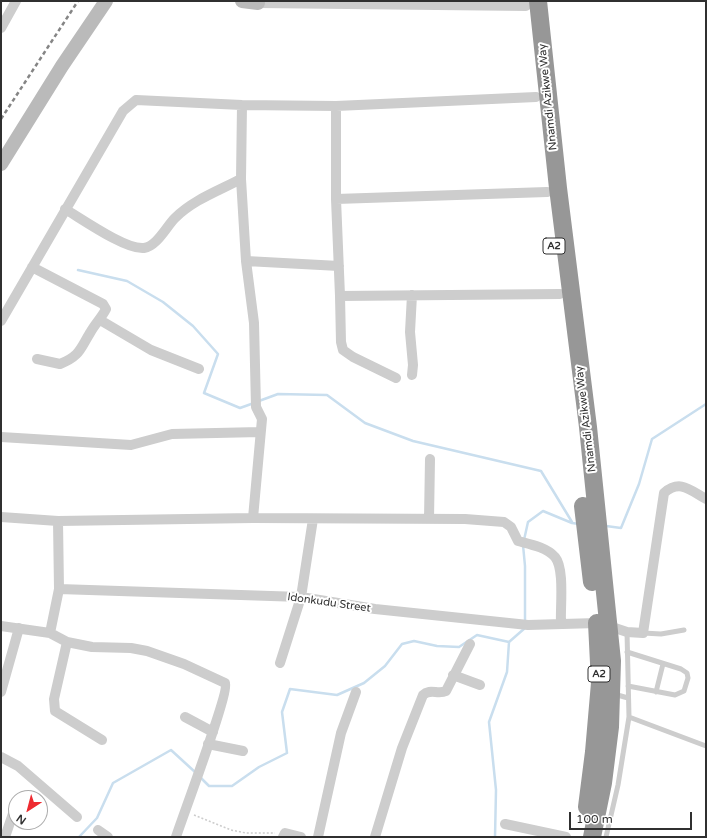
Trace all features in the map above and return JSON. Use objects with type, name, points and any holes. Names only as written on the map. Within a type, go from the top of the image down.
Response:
[{"type":"highway","name":"Nnamdi Azikwe Way","points":[[530,3],[536,97],[547,192],[603,625],[612,661],[610,727],[604,776],[592,837]]},
{"type":"highway","name":"Nnamdi Azikwe Way","points":[[530,3],[603,625],[598,719],[590,788],[581,837]]},
{"type":"main road","points":[[1,164],[106,1]]},
{"type":"main road","points":[[242,1],[258,2]]},
{"type":"street","points":[[1,28],[16,1]]},
{"type":"street","points":[[258,2],[530,3]]},
{"type":"street","points":[[1,322],[65,209],[124,111],[136,100],[242,105],[336,106],[536,97]]},
{"type":"street","points":[[242,105],[241,179],[246,262],[254,323],[256,407],[262,419],[253,518]]},
{"type":"street","points":[[336,106],[336,199],[340,296],[340,342],[343,350],[353,357],[396,378]]},
{"type":"street","points":[[65,209],[113,238],[138,248],[145,248],[151,245],[174,218],[188,207],[241,179]]},
{"type":"street","points":[[336,199],[547,192]]},
{"type":"street","points":[[246,262],[339,266]]},
{"type":"street","points":[[32,267],[106,306],[100,320],[89,334],[82,349],[66,361],[54,364],[37,359]]},
{"type":"street","points":[[340,296],[560,294]]},
{"type":"street","points":[[412,295],[410,332],[413,365],[412,375]]},
{"type":"street","points":[[100,320],[151,350],[199,369]]},
{"type":"street","points":[[1,437],[131,445],[172,434],[260,432]]},
{"type":"street","points":[[429,519],[430,459]]},
{"type":"street","points":[[603,625],[627,632],[643,633],[664,493],[671,487],[681,485],[706,499]]},
{"type":"street","points":[[1,517],[58,521],[253,518],[465,519],[504,522],[511,527],[514,536],[523,542],[554,556],[560,566],[561,624]]},
{"type":"street","points":[[280,663],[302,597],[313,519]]},
{"type":"street","points":[[50,633],[59,589],[58,521]]},
{"type":"street","name":"Idonkudu Street","points":[[59,589],[302,597],[375,609],[524,625],[603,625]]},
{"type":"street","points":[[1,626],[50,633],[68,642],[92,647],[131,648],[147,651],[220,679],[226,685],[213,732],[176,837]]},
{"type":"street","points":[[1,692],[19,628]]},
{"type":"street","points":[[68,642],[54,699],[55,711],[102,740]]},
{"type":"street","points":[[375,837],[402,748],[423,695],[429,691],[444,693],[446,691],[470,644]]},
{"type":"street","points":[[453,675],[480,686]]},
{"type":"street","points":[[318,837],[341,733],[356,692]]},
{"type":"street","points":[[185,717],[213,732]]},
{"type":"street","points":[[208,744],[243,751]]},
{"type":"street","points":[[1,757],[18,766],[77,817]]},
{"type":"street","points":[[505,824],[566,837]]},
{"type":"street","points":[[98,830],[108,837]]},
{"type":"street","points":[[284,835],[301,837]]},
{"type":"lane","points":[[643,633],[661,634],[684,630]]},
{"type":"lane","points":[[606,837],[618,785],[629,716],[627,632]]},
{"type":"lane","points":[[627,652],[681,669],[687,674],[688,678],[684,691],[675,695],[628,686]]},
{"type":"lane","points":[[656,692],[663,664]]},
{"type":"lane","points":[[611,693],[628,698]]},
{"type":"lane","points":[[629,716],[706,746]]},
{"type":"path","points":[[185,811],[231,830],[246,833],[284,835]]},
{"type":"waterway","points":[[78,270],[127,281],[163,302],[193,326],[218,354],[204,393],[240,408],[254,403]]},
{"type":"waterway","points":[[259,401],[278,394],[327,395],[365,423],[413,441],[541,471],[572,522]]},
{"type":"waterway","points":[[606,526],[621,528],[639,484],[652,439],[706,404]]},
{"type":"waterway","points":[[524,540],[528,522],[543,511],[572,523],[579,524]]},
{"type":"waterway","points":[[523,545],[525,566],[525,621]]},
{"type":"waterway","points":[[200,777],[209,786],[232,786],[259,767],[287,753],[282,712],[290,689],[337,695],[364,683],[385,666],[402,644],[414,641],[437,646],[459,647],[477,635],[509,642],[525,628]]},
{"type":"waterway","points":[[495,837],[496,790],[489,722],[507,672],[509,642]]},
{"type":"waterway","points":[[79,837],[97,818],[113,783],[171,750],[195,772]]},
{"type":"railway","points":[[1,119],[78,1]]}]
